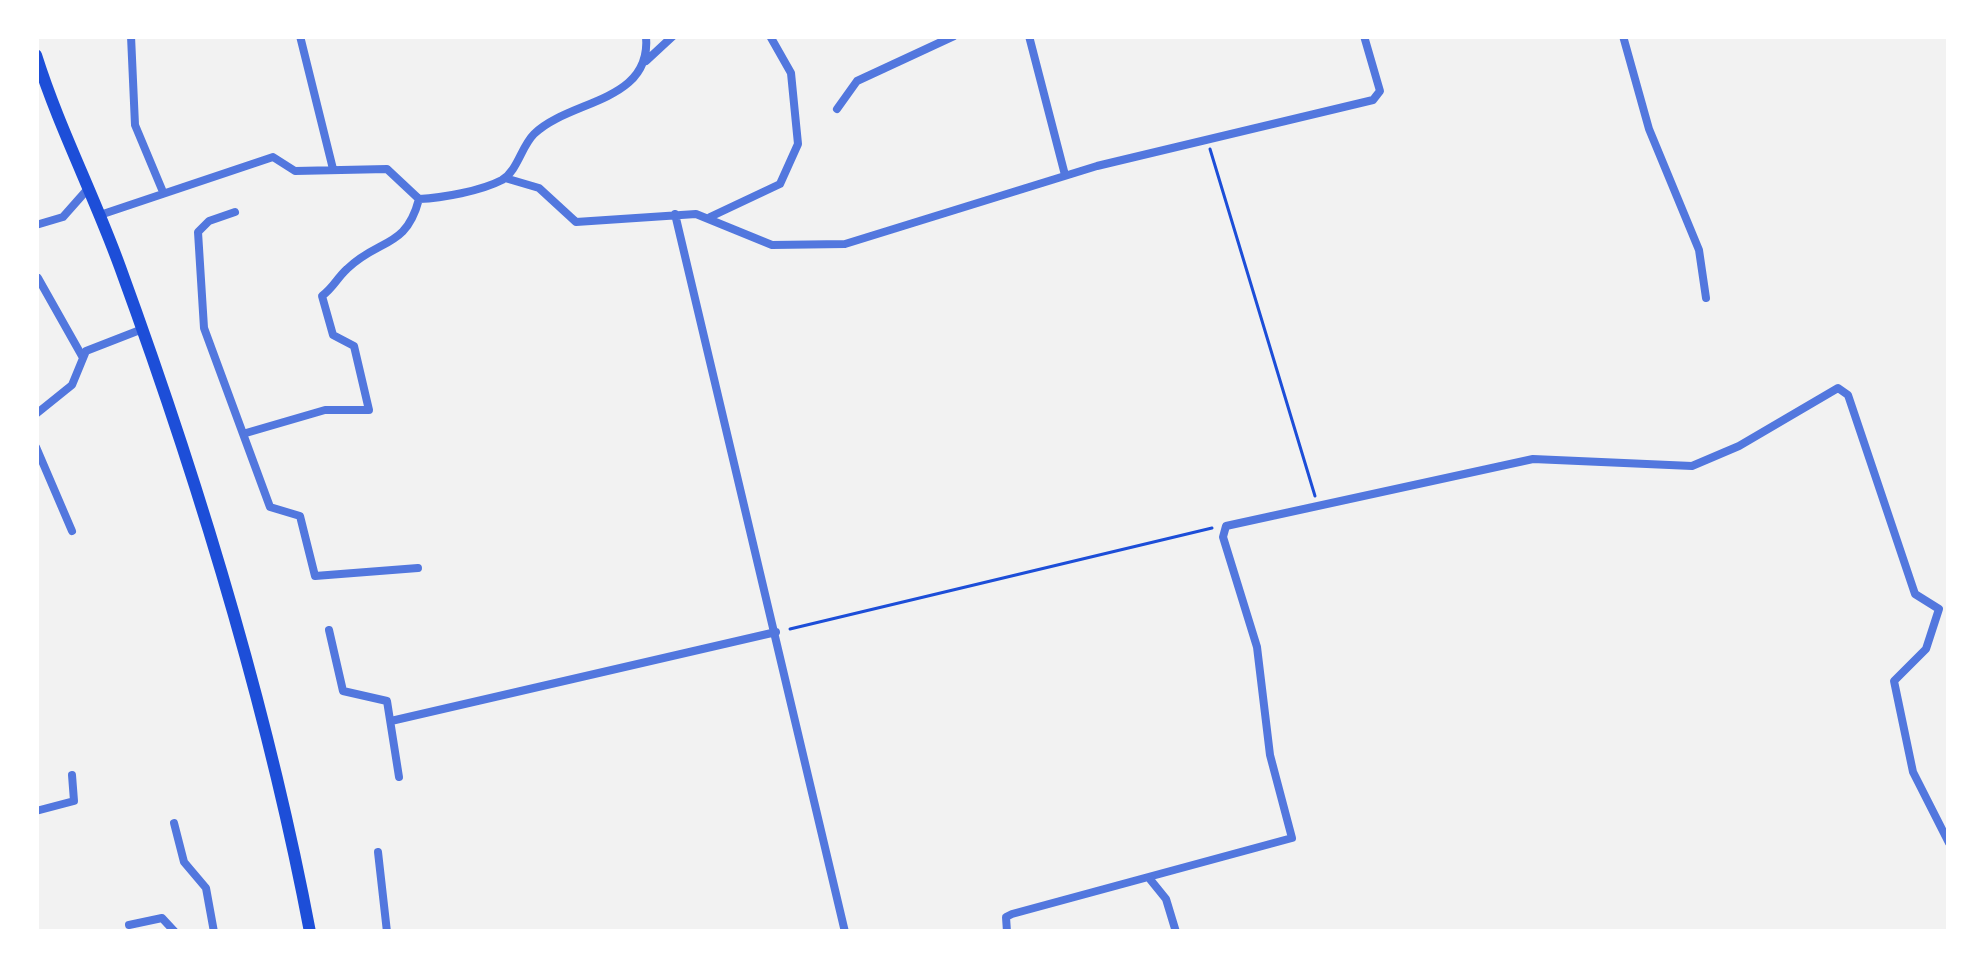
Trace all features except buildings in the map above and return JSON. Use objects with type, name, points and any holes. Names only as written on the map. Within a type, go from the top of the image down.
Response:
[{"type":"main road","points":[[36,55],[195,486],[255,687],[310,932]]},
{"type":"street","points":[[131,36],[136,125],[163,192]]},
{"type":"street","points":[[300,36],[333,169]]},
{"type":"street","points":[[645,62],[646,36]]},
{"type":"street","points":[[505,178],[537,131],[623,88],[673,36]]},
{"type":"street","points":[[708,218],[780,184],[798,144],[791,73],[770,36]]},
{"type":"street","points":[[837,109],[857,81],[954,36]]},
{"type":"street","points":[[1029,36],[1065,176]]},
{"type":"street","points":[[419,199],[505,178],[534,185],[576,222],[675,214],[708,218],[772,245],[832,245],[928,222],[1065,176],[1372,100],[1380,91],[1364,36]]},
{"type":"street","points":[[1623,36],[1649,129],[1699,250],[1706,298]]},
{"type":"street","points":[[99,216],[273,158],[295,172],[387,169],[419,199]]},
{"type":"street","points":[[36,225],[63,217],[86,191]]},
{"type":"street","points":[[246,433],[313,413],[369,410],[354,346],[336,339],[322,296],[336,287],[348,267],[409,230],[419,199]]},
{"type":"street","points":[[235,212],[209,221],[198,232],[200,304],[204,328],[270,507],[295,512],[303,521],[315,576],[418,568]]},
{"type":"street","points":[[675,214],[845,932]]},
{"type":"street","points":[[38,278],[82,356]]},
{"type":"street","points":[[36,414],[72,385],[82,356],[140,330]]},
{"type":"street","points":[[1007,932],[1006,917],[1012,914],[1292,838],[1268,742],[1257,646],[1222,530],[1317,503],[1551,456],[1692,466],[1751,440],[1831,390],[1844,390],[1915,594],[1939,608],[1926,649],[1894,681],[1912,772],[1949,843]]},
{"type":"street","points":[[36,447],[72,531]]},
{"type":"street","points":[[329,630],[343,691],[352,698],[384,698],[398,777]]},
{"type":"street","points":[[391,721],[776,632]]},
{"type":"street","points":[[36,811],[74,801],[72,775]]},
{"type":"street","points":[[174,823],[180,855],[206,888],[214,932]]},
{"type":"street","points":[[378,852],[387,932]]},
{"type":"street","points":[[1149,878],[1166,899],[1175,932]]},
{"type":"street","points":[[129,925],[162,918],[175,932]]},
{"type":"path","points":[[1208,141],[1317,503]]},
{"type":"path","points":[[776,632],[1207,528],[1222,530]]}]
